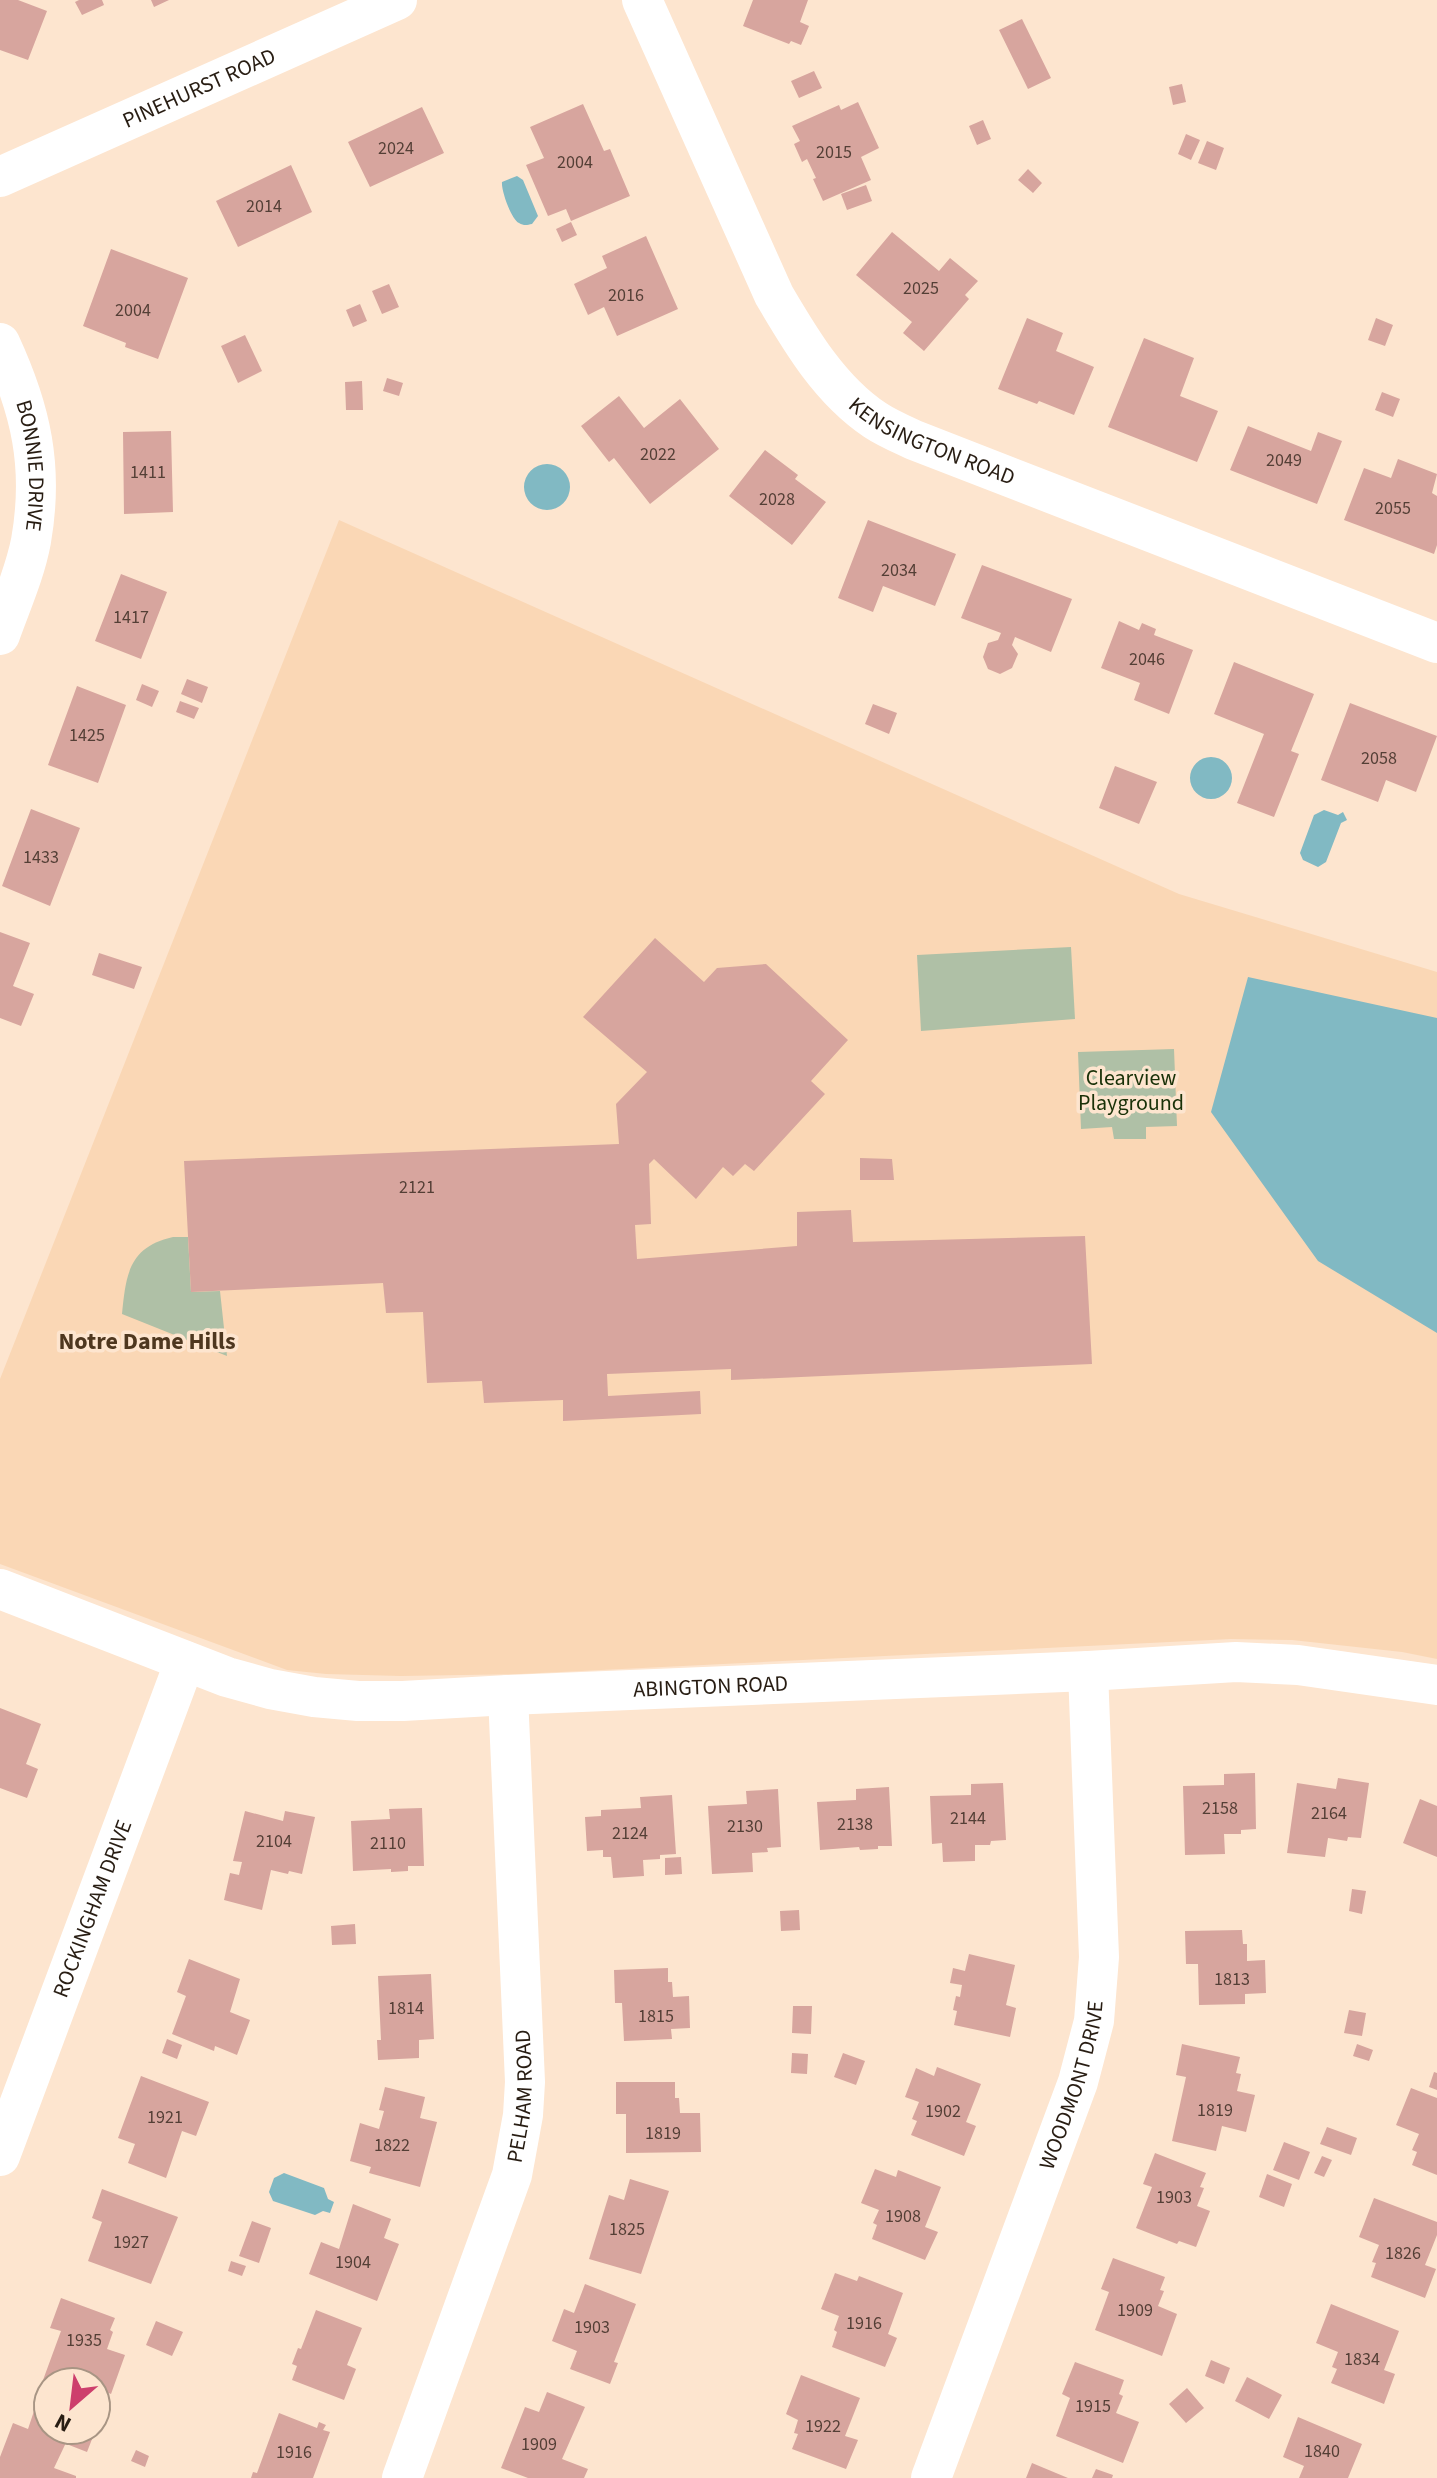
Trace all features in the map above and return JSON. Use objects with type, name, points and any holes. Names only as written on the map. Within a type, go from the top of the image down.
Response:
[{"type":"street","name":"PINEHURST ROAD","points":[[0,177],[397,0]]},
{"type":"street","name":"KENSINGTON ROAD","points":[[642,0],[774,295],[801,341],[839,389],[875,420],[914,440],[1437,643]]},
{"type":"street","name":"BONNIE DRIVE","points":[[0,343],[18,382],[31,428],[36,468],[30,543],[0,635]]},
{"type":"street","name":"ABINGTON ROAD","points":[[0,1589],[227,1677],[270,1689],[328,1698],[403,1701],[1266,1662],[1344,1670],[1437,1685]]},
{"type":"street","name":"ROCKINGHAM DRIVE","points":[[0,2156],[185,1661]]},
{"type":"street","name":"WOODMONT DRIVE","points":[[931,2478],[1078,2082],[1094,2021],[1099,1957],[1088,1671]]},
{"type":"street","name":"PELHAM ROAD","points":[[402,2478],[512,2175],[523,2115],[525,2082],[508,1695]]},
{"type":"shaded area","points":[[339,520],[1179,894],[1437,972],[1437,1659],[1292,1640],[1231,1639],[520,1674],[326,1674],[287,1670],[0,1564],[0,1379]]},
{"type":"green space","points":[[1071,947],[1075,1019],[921,1031],[917,955]]},
{"type":"green space","name":"Clearview Playground","points":[[1174,1049],[1177,1126],[1146,1127],[1146,1139],[1114,1139],[1112,1127],[1081,1129],[1078,1052]]},
{"type":"green space","points":[[173,1237],[188,1237],[191,1292],[220,1291],[227,1356],[122,1314],[125,1286],[132,1264],[147,1248]]},
{"type":"water","points":[[517,176],[523,180],[538,216],[532,224],[522,225],[516,220],[505,197],[502,182]]},
{"type":"water","points":[[547,464],[563,471],[570,487],[563,503],[547,510],[531,503],[524,487],[531,471]]},
{"type":"water","points":[[1211,757],[1226,763],[1232,778],[1226,793],[1211,799],[1196,793],[1190,778],[1196,763]]},
{"type":"water","points":[[1324,810],[1338,815],[1343,812],[1347,820],[1341,823],[1326,862],[1318,867],[1303,860],[1300,853],[1314,815]]},
{"type":"water","points":[[1248,977],[1437,1018],[1437,1333],[1318,1261],[1211,1112]]},
{"type":"water","points":[[284,2173],[324,2188],[328,2199],[334,2202],[330,2213],[323,2211],[315,2215],[273,2201],[269,2192],[274,2178]]},
{"type":"building","points":[[0,0],[18,0],[47,11],[28,60],[0,50]]},
{"type":"building","points":[[102,0],[104,5],[82,15],[75,2]]},
{"type":"building","points":[[151,0],[169,0],[154,7]]},
{"type":"building","points":[[753,0],[808,0],[800,22],[809,26],[801,45],[791,41],[789,44],[743,26]]},
{"type":"building","points":[[1022,19],[1051,78],[1028,89],[999,30]]},
{"type":"building","points":[[814,71],[822,88],[799,98],[791,81]]},
{"type":"building","points":[[1182,84],[1186,102],[1173,105],[1169,87]]},
{"type":"building","points":[[858,102],[879,148],[861,157],[871,180],[823,201],[807,159],[802,162],[794,144],[800,141],[792,126],[839,105],[841,110]]},
{"type":"building","points":[[583,104],[604,151],[610,149],[630,196],[571,221],[566,209],[548,216],[526,165],[544,158],[530,127]]},
{"type":"building","points":[[422,107],[444,153],[370,187],[348,142]]},
{"type":"building","points":[[983,120],[991,139],[977,145],[969,126]]},
{"type":"building","points":[[1186,134],[1200,140],[1191,160],[1178,154]]},
{"type":"building","points":[[1207,141],[1224,148],[1216,170],[1198,163]]},
{"type":"building","points":[[291,165],[312,212],[238,247],[216,201]]},
{"type":"building","points":[[1028,169],[1042,183],[1033,193],[1018,180]]},
{"type":"building","points":[[866,185],[872,201],[847,210],[841,194]]},
{"type":"building","points":[[571,222],[577,235],[562,242],[556,229]]},
{"type":"building","points":[[892,232],[939,271],[950,258],[978,281],[965,295],[969,299],[924,351],[903,333],[912,322],[856,275]]},
{"type":"building","points":[[646,236],[678,309],[617,336],[604,307],[588,315],[574,284],[607,268],[602,256]]},
{"type":"building","points":[[111,249],[188,278],[158,359],[83,326]]},
{"type":"building","points":[[389,284],[399,307],[382,314],[372,291]]},
{"type":"building","points":[[360,304],[367,321],[353,327],[346,310]]},
{"type":"building","points":[[1027,318],[1063,333],[1056,351],[1094,367],[1074,415],[998,389]]},
{"type":"building","points":[[1376,318],[1393,325],[1385,346],[1368,340]]},
{"type":"building","points":[[245,335],[262,371],[238,383],[221,346]]},
{"type":"building","points":[[1144,338],[1194,358],[1180,396],[1218,411],[1197,462],[1108,427]]},
{"type":"building","points":[[387,378],[403,383],[399,396],[383,391]]},
{"type":"building","points":[[362,381],[363,410],[346,410],[345,382]]},
{"type":"building","points":[[1382,392],[1400,399],[1393,417],[1375,410]]},
{"type":"building","points":[[619,396],[644,428],[680,399],[719,449],[650,504],[614,458],[609,462],[581,426]]},
{"type":"building","points":[[1248,426],[1311,451],[1318,432],[1342,441],[1317,504],[1230,470]]},
{"type":"building","points":[[171,431],[173,512],[124,514],[123,432]]},
{"type":"building","points":[[765,450],[798,475],[795,479],[826,502],[792,545],[729,496]]},
{"type":"building","points":[[1398,459],[1437,474],[1432,493],[1437,496],[1437,545],[1434,554],[1344,520],[1364,468],[1391,478]]},
{"type":"building","points":[[868,520],[956,554],[935,606],[883,586],[873,612],[838,598]]},
{"type":"building","points":[[982,565],[1072,599],[1051,652],[1015,637],[1012,645],[1018,654],[1012,668],[1000,674],[988,669],[983,657],[988,643],[998,640],[1001,633],[961,618]]},
{"type":"building","points":[[121,574],[167,592],[141,659],[95,641]]},
{"type":"building","points":[[1119,621],[1139,630],[1142,623],[1156,629],[1154,635],[1193,650],[1169,714],[1134,700],[1140,683],[1101,668]]},
{"type":"building","points":[[1234,662],[1314,694],[1291,751],[1299,754],[1274,817],[1237,803],[1264,734],[1214,714]]},
{"type":"building","points":[[187,679],[208,687],[202,703],[181,694]]},
{"type":"building","points":[[142,684],[159,691],[152,707],[136,700]]},
{"type":"building","points":[[77,686],[126,705],[98,783],[48,765]]},
{"type":"building","points":[[180,701],[199,708],[194,719],[176,712]]},
{"type":"building","points":[[1350,703],[1437,736],[1416,792],[1386,780],[1378,802],[1321,780]]},
{"type":"building","points":[[873,704],[897,713],[889,734],[865,724]]},
{"type":"building","points":[[1115,766],[1157,782],[1139,824],[1099,808]]},
{"type":"building","points":[[31,809],[80,828],[50,906],[2,886]]},
{"type":"building","points":[[0,932],[30,943],[13,986],[34,994],[21,1026],[0,1018]]},
{"type":"building","points":[[655,938],[704,982],[717,968],[766,964],[848,1040],[811,1081],[825,1094],[754,1171],[745,1164],[733,1176],[723,1167],[696,1199],[654,1159],[649,1164],[651,1224],[635,1225],[637,1259],[797,1246],[797,1212],[851,1210],[853,1242],[1085,1236],[1092,1364],[731,1380],[731,1369],[607,1374],[608,1396],[700,1391],[701,1414],[563,1421],[563,1400],[484,1403],[482,1381],[427,1383],[423,1312],[386,1313],[383,1283],[191,1292],[184,1161],[619,1144],[616,1104],[647,1072],[583,1017]]},
{"type":"building","points":[[99,953],[142,967],[134,989],[92,975]]},
{"type":"building","points":[[860,1158],[892,1159],[894,1180],[860,1180]]},
{"type":"building","points":[[0,1708],[41,1724],[26,1764],[38,1769],[27,1798],[0,1788]]},
{"type":"building","points":[[1255,1773],[1256,1829],[1241,1830],[1241,1834],[1224,1834],[1225,1854],[1185,1855],[1183,1786],[1224,1785],[1224,1774]]},
{"type":"building","points":[[1338,1778],[1369,1783],[1361,1838],[1348,1837],[1347,1841],[1328,1838],[1325,1857],[1287,1853],[1297,1783],[1336,1789]]},
{"type":"building","points":[[1003,1783],[1006,1840],[975,1845],[975,1861],[943,1862],[942,1843],[932,1844],[930,1796],[971,1795],[971,1784]]},
{"type":"building","points":[[889,1787],[892,1846],[820,1850],[817,1802],[856,1800],[856,1789]]},
{"type":"building","points":[[778,1789],[781,1847],[752,1853],[753,1872],[712,1874],[708,1806],[747,1804],[746,1791]]},
{"type":"building","points":[[672,1795],[676,1854],[643,1860],[644,1876],[613,1878],[611,1857],[603,1857],[603,1850],[587,1851],[585,1817],[601,1816],[601,1810],[641,1808],[640,1797]]},
{"type":"building","points":[[1420,1799],[1437,1806],[1437,1857],[1403,1843]]},
{"type":"building","points":[[422,1808],[424,1866],[408,1866],[408,1871],[353,1871],[351,1821],[390,1819],[389,1809]]},
{"type":"building","points":[[245,1811],[283,1821],[285,1811],[315,1817],[302,1874],[271,1870],[262,1910],[224,1900],[230,1873],[239,1875],[242,1862],[233,1861]]},
{"type":"building","points":[[681,1857],[682,1874],[665,1875],[665,1858]]},
{"type":"building","points":[[1352,1889],[1366,1891],[1362,1914],[1349,1911]]},
{"type":"building","points":[[799,1910],[800,1930],[781,1931],[780,1911]]},
{"type":"building","points":[[355,1924],[356,1944],[332,1945],[331,1926]]},
{"type":"building","points":[[1242,1930],[1243,1944],[1247,1944],[1247,1961],[1265,1960],[1266,1993],[1245,1994],[1245,2004],[1199,2005],[1198,1964],[1186,1964],[1185,1931]]},
{"type":"building","points":[[969,1954],[1015,1965],[1006,2005],[1016,2008],[1010,2037],[954,2025],[957,2011],[953,2010],[962,1985],[950,1983],[953,1968],[965,1971]]},
{"type":"building","points":[[189,1959],[240,1979],[230,2012],[250,2020],[237,2055],[215,2046],[214,2051],[172,2034],[186,1996],[177,1992]]},
{"type":"building","points":[[668,1968],[673,1997],[689,1996],[690,2028],[671,2029],[672,2039],[624,2041],[622,2003],[615,2003],[614,1970]]},
{"type":"building","points":[[431,1974],[434,2039],[419,2040],[419,2058],[378,2060],[377,2040],[381,2040],[378,1976]]},
{"type":"building","points":[[793,2006],[812,2006],[811,2034],[792,2033]]},
{"type":"building","points":[[1349,2010],[1366,2013],[1362,2036],[1344,2033]]},
{"type":"building","points":[[167,2039],[182,2045],[177,2059],[162,2053]]},
{"type":"building","points":[[1182,2044],[1240,2057],[1236,2073],[1241,2074],[1237,2091],[1255,2095],[1246,2132],[1222,2126],[1216,2151],[1172,2141],[1186,2077],[1176,2075]]},
{"type":"building","points":[[1357,2044],[1373,2050],[1369,2061],[1353,2056]]},
{"type":"building","points":[[792,2053],[808,2054],[807,2074],[791,2073]]},
{"type":"building","points":[[843,2053],[865,2061],[856,2085],[834,2077]]},
{"type":"building","points":[[937,2067],[981,2084],[966,2122],[976,2126],[964,2156],[911,2135],[917,2121],[912,2119],[919,2102],[905,2097],[916,2068],[934,2076]]},
{"type":"building","points":[[1434,2072],[1437,2073],[1437,2090],[1429,2087]]},
{"type":"building","points":[[141,2076],[209,2102],[196,2136],[182,2131],[166,2178],[128,2163],[135,2144],[118,2138]]},
{"type":"building","points":[[616,2082],[675,2082],[675,2098],[679,2098],[680,2113],[700,2113],[701,2152],[626,2153],[626,2114],[616,2114]]},
{"type":"building","points":[[385,2087],[425,2097],[420,2118],[437,2122],[420,2187],[369,2173],[371,2167],[350,2161],[360,2123],[379,2129],[384,2111],[379,2110]]},
{"type":"building","points":[[1411,2088],[1437,2098],[1437,2175],[1412,2165],[1417,2152],[1412,2150],[1419,2134],[1396,2125]]},
{"type":"building","points":[[1327,2127],[1357,2138],[1351,2155],[1320,2144]]},
{"type":"building","points":[[1284,2142],[1310,2152],[1299,2180],[1273,2170]]},
{"type":"building","points":[[1155,2153],[1206,2173],[1197,2206],[1210,2211],[1196,2247],[1179,2241],[1177,2244],[1136,2228],[1152,2187],[1143,2184]]},
{"type":"building","points":[[1322,2156],[1332,2160],[1324,2177],[1314,2173]]},
{"type":"building","points":[[875,2169],[896,2177],[898,2170],[941,2187],[925,2227],[938,2232],[925,2260],[872,2239],[877,2225],[873,2223],[879,2210],[861,2203]]},
{"type":"building","points":[[1267,2174],[1292,2184],[1284,2207],[1259,2197]]},
{"type":"building","points":[[630,2179],[669,2191],[641,2274],[589,2259],[609,2195],[624,2200]]},
{"type":"building","points":[[102,2189],[178,2217],[151,2284],[88,2261],[102,2222],[92,2218]]},
{"type":"building","points":[[1374,2198],[1437,2222],[1437,2235],[1425,2265],[1436,2269],[1425,2298],[1371,2277],[1376,2263],[1372,2262],[1379,2245],[1359,2237]]},
{"type":"building","points":[[353,2204],[391,2219],[384,2238],[399,2244],[377,2301],[309,2274],[321,2242],[339,2249]]},
{"type":"building","points":[[252,2221],[271,2228],[259,2263],[239,2256]]},
{"type":"building","points":[[1113,2258],[1165,2277],[1158,2306],[1177,2314],[1162,2356],[1095,2330],[1109,2292],[1101,2289]]},
{"type":"building","points":[[231,2261],[246,2266],[242,2276],[228,2271]]},
{"type":"building","points":[[835,2273],[857,2281],[859,2276],[903,2293],[888,2334],[897,2338],[885,2367],[832,2347],[839,2316],[821,2309]]},
{"type":"building","points":[[585,2284],[636,2304],[614,2362],[618,2363],[610,2384],[570,2369],[577,2351],[552,2341],[564,2309],[574,2313]]},
{"type":"building","points":[[61,2298],[115,2318],[107,2349],[125,2355],[112,2391],[112,2366],[48,2366],[61,2331],[50,2328]]},
{"type":"building","points":[[1331,2304],[1399,2331],[1384,2370],[1395,2374],[1384,2404],[1331,2383],[1337,2369],[1332,2367],[1338,2352],[1316,2343]]},
{"type":"building","points":[[316,2310],[362,2328],[347,2365],[356,2369],[344,2400],[292,2380],[297,2366],[292,2364]]},
{"type":"building","points":[[156,2321],[183,2332],[172,2356],[146,2345]]},
{"type":"building","points":[[1211,2360],[1230,2368],[1224,2384],[1205,2376]]},
{"type":"building","points":[[1075,2362],[1124,2380],[1119,2394],[1123,2396],[1116,2413],[1139,2422],[1123,2463],[1056,2436],[1070,2398],[1062,2394]]},
{"type":"building","points":[[801,2375],[860,2398],[845,2436],[858,2440],[846,2469],[792,2449],[798,2434],[794,2433],[798,2420],[786,2414]]},
{"type":"building","points":[[1247,2377],[1282,2395],[1269,2419],[1235,2401]]},
{"type":"building","points":[[1187,2388],[1204,2408],[1186,2423],[1169,2404]]},
{"type":"building","points":[[547,2392],[585,2407],[562,2459],[588,2469],[584,2478],[528,2478],[501,2468],[525,2407],[539,2412]]},
{"type":"building","points":[[279,2413],[317,2428],[319,2422],[326,2425],[323,2430],[330,2432],[313,2478],[251,2478],[253,2472],[257,2473]]},
{"type":"building","points":[[32,2417],[32,2446],[64,2446],[54,2468],[76,2478],[0,2478],[0,2457],[13,2423],[28,2429]]},
{"type":"building","points":[[1298,2417],[1362,2444],[1348,2478],[1299,2478],[1304,2466],[1283,2457]]},
{"type":"building","points":[[72,2446],[89,2446],[87,2452]]},
{"type":"building","points":[[136,2450],[149,2456],[145,2467],[131,2461]]},
{"type":"building","points":[[1032,2463],[1068,2478],[1026,2478]]},
{"type":"building","points":[[1096,2469],[1113,2475],[1112,2478],[1092,2478]]},
{"type":"district","name":"Notre Dame Hills","points":[[147,1341]]}]
